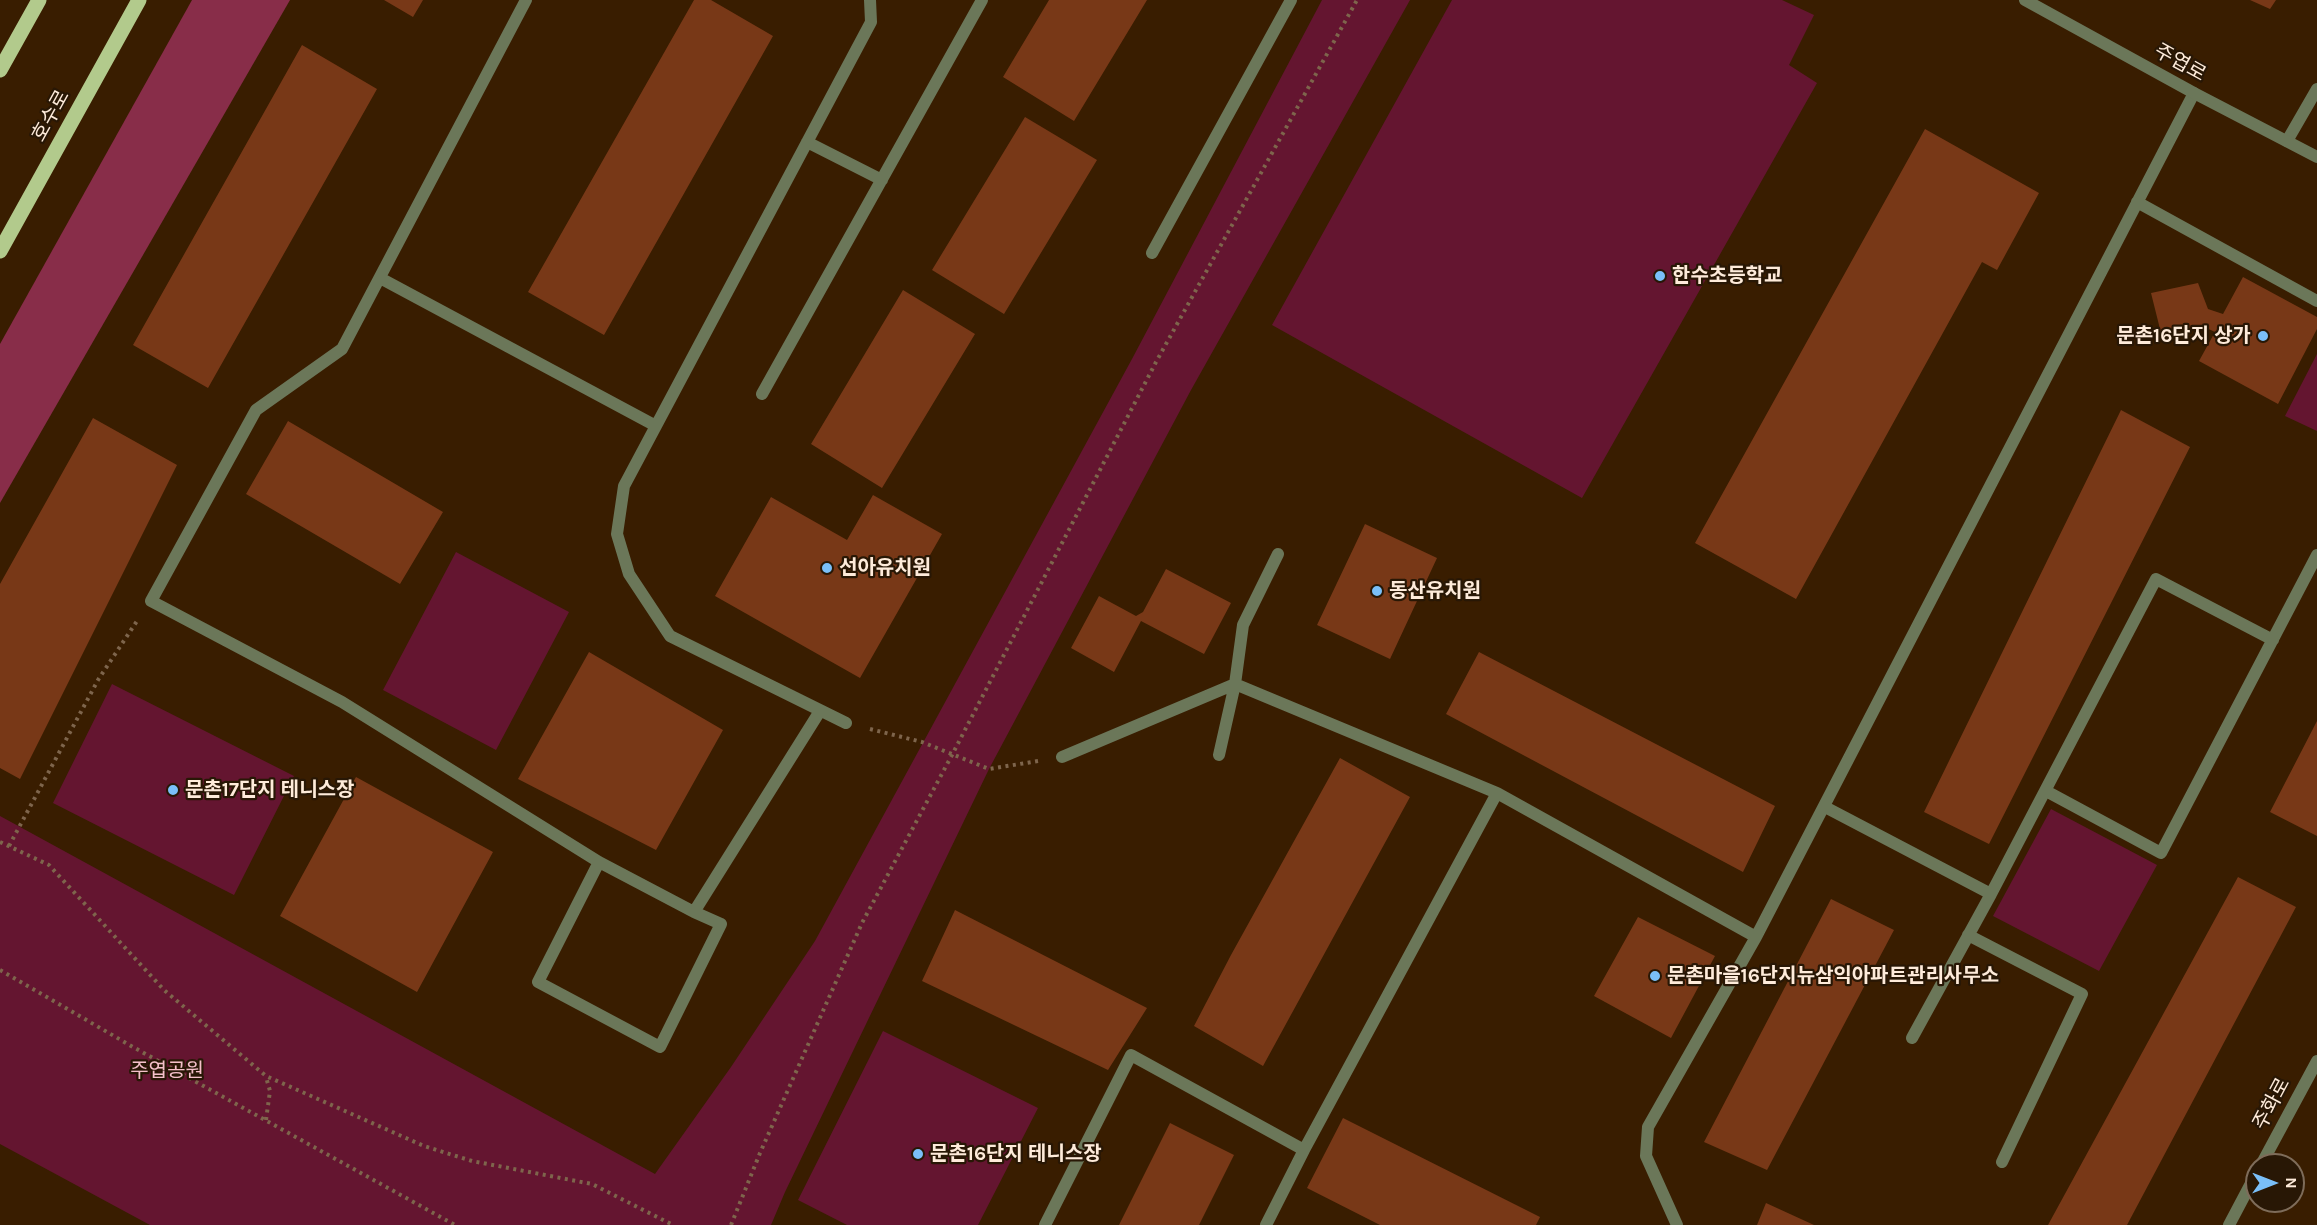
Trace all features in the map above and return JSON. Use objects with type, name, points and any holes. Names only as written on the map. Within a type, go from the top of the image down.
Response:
[{"type":"main road","points":[[0,70],[39,0]]},
{"type":"main road","name":"호수로","points":[[0,252],[139,0]]},
{"type":"street","points":[[526,0],[342,349],[256,410],[151,601],[342,702],[599,862],[694,912],[722,924],[660,1047],[538,982],[599,862]]},
{"type":"street","points":[[846,723],[670,636],[629,574],[617,534],[624,486],[871,22],[870,0]]},
{"type":"street","points":[[762,394],[982,0]]},
{"type":"street","points":[[1152,253],[1291,0]]},
{"type":"street","name":"주엽로","points":[[2025,0],[2194,93],[2317,157]]},
{"type":"street","points":[[2287,141],[2317,89]]},
{"type":"street","points":[[1677,1225],[1646,1156],[1648,1126],[1756,937],[1825,807],[2194,93]]},
{"type":"street","points":[[807,142],[882,180]]},
{"type":"street","points":[[2137,202],[2317,301]]},
{"type":"street","points":[[380,278],[656,426]]},
{"type":"street","points":[[1220,755],[1235,684],[1243,625],[1278,554]]},
{"type":"street","points":[[2046,791],[2161,853],[2317,555]]},
{"type":"street","points":[[1912,1038],[2046,791],[2156,579],[2273,640]]},
{"type":"street","points":[[1062,757],[1235,684],[1497,793],[1756,937]]},
{"type":"street","points":[[694,912],[820,711]]},
{"type":"street","points":[[1266,1225],[1304,1150],[1497,793]]},
{"type":"street","points":[[1825,807],[1991,894]]},
{"type":"street","points":[[1968,935],[2082,994],[2002,1162]]},
{"type":"street","points":[[1045,1225],[1131,1055],[1304,1150]]},
{"type":"street","name":"주화로","points":[[2267,1153],[2317,1061]]},
{"type":"street","points":[[2229,1225],[2245,1195]]},
{"type":"path","points":[[731,1225],[765,1142],[862,923],[1156,362],[1357,0]]},
{"type":"path","points":[[9,846],[98,680],[151,601]]},
{"type":"path","points":[[846,723],[922,742],[990,769],[1062,757]]},
{"type":"path","points":[[0,842],[49,865],[164,990],[266,1076],[424,1146],[472,1161],[592,1184],[673,1225]]},
{"type":"path","points":[[0,970],[154,1059],[455,1225]]},
{"type":"path","points":[[266,1076],[270,1091],[266,1120]]},
{"type":"green space","name":"주엽공원","points":[[1322,0],[1410,0],[1191,390],[989,769],[771,1225],[150,1225],[0,1144],[0,816],[655,1174],[731,1067],[815,941],[1132,359]]},
{"type":"green space","points":[[1452,0],[1782,0],[1814,15],[1789,65],[1817,83],[1582,498],[1272,325]]},
{"type":"green space","points":[[2317,354],[2317,431],[2285,416]]},
{"type":"green space","points":[[456,552],[569,612],[496,750],[383,690]]},
{"type":"green space","name":"문촌17단지 테니스장","points":[[112,684],[294,776],[234,895],[53,803]]},
{"type":"green space","points":[[2051,809],[2157,865],[2099,971],[1993,916]]},
{"type":"green space","name":"문촌16단지 테니스장","points":[[883,1031],[1038,1108],[978,1225],[847,1225],[798,1200]]},
{"type":"shaded area","points":[[192,0],[290,0],[0,503],[0,344]]},
{"type":"building","points":[[384,0],[423,0],[413,17]]},
{"type":"building","points":[[694,0],[711,0],[773,36],[604,335],[528,292]]},
{"type":"building","points":[[1049,0],[1147,0],[1074,121],[1003,77]]},
{"type":"building","points":[[2250,0],[2276,0],[2270,9]]},
{"type":"building","points":[[302,45],[377,89],[208,388],[133,345]]},
{"type":"building","points":[[1025,117],[1097,160],[1004,314],[932,270]]},
{"type":"building","points":[[1925,129],[2039,193],[1997,270],[1982,262],[1796,599],[1695,543]]},
{"type":"building","name":"문촌16단지 상가","points":[[2243,277],[2317,317],[2317,329],[2278,404],[2199,361],[2215,332],[2202,326],[2163,341],[2151,293],[2198,283],[2208,309],[2223,314]]},
{"type":"building","points":[[903,290],[975,334],[882,488],[811,444]]},
{"type":"building","points":[[2121,410],[2190,447],[1989,844],[1924,812]]},
{"type":"building","points":[[93,418],[177,465],[20,779],[0,768],[0,584]]},
{"type":"building","points":[[288,421],[443,512],[400,584],[246,494]]},
{"type":"building","name":"선아유치원","points":[[873,495],[942,534],[860,678],[715,596],[771,497],[847,540]]},
{"type":"building","name":"동산유치원","points":[[1365,524],[1437,558],[1390,659],[1317,625]]},
{"type":"building","points":[[1166,569],[1231,603],[1204,654],[1141,621],[1114,672],[1071,648],[1099,596],[1136,616],[1143,612]]},
{"type":"building","points":[[589,652],[723,730],[656,850],[518,779]]},
{"type":"building","points":[[1479,652],[1775,806],[1743,872],[1446,714]]},
{"type":"building","points":[[2317,721],[2317,836],[2270,812]]},
{"type":"building","points":[[1340,758],[1410,797],[1263,1066],[1194,1026]]},
{"type":"building","points":[[356,777],[493,852],[417,992],[280,916]]},
{"type":"building","points":[[2238,877],[2296,907],[2127,1225],[2048,1225]]},
{"type":"building","points":[[1831,899],[1894,930],[1767,1170],[1704,1142]]},
{"type":"building","points":[[955,910],[1147,1008],[1108,1070],[922,981]]},
{"type":"building","name":"문촌마을16단지뉴삼익아파트관리사무소","points":[[1638,917],[1715,956],[1671,1038],[1594,996]]},
{"type":"building","points":[[1343,1118],[1540,1217],[1536,1225],[1380,1225],[1307,1188]]},
{"type":"building","points":[[1170,1123],[1234,1155],[1199,1225],[1119,1225]]},
{"type":"building","points":[[1766,1203],[1814,1225],[1757,1225]]},
{"type":"place","name":"한수초등학교","points":[[1660,276]]},
{"type":"place","name":"문촌16단지 상가","points":[[2263,336]]},
{"type":"place","name":"선아유치원","points":[[827,568]]},
{"type":"place","name":"동산유치원","points":[[1377,591]]},
{"type":"place","name":"문촌17단지 테니스장","points":[[173,790]]},
{"type":"place","name":"문촌마을16단지뉴삼익아파트관리사무소","points":[[1655,976]]},
{"type":"place","name":"문촌16단지 테니스장","points":[[918,1154]]}]
